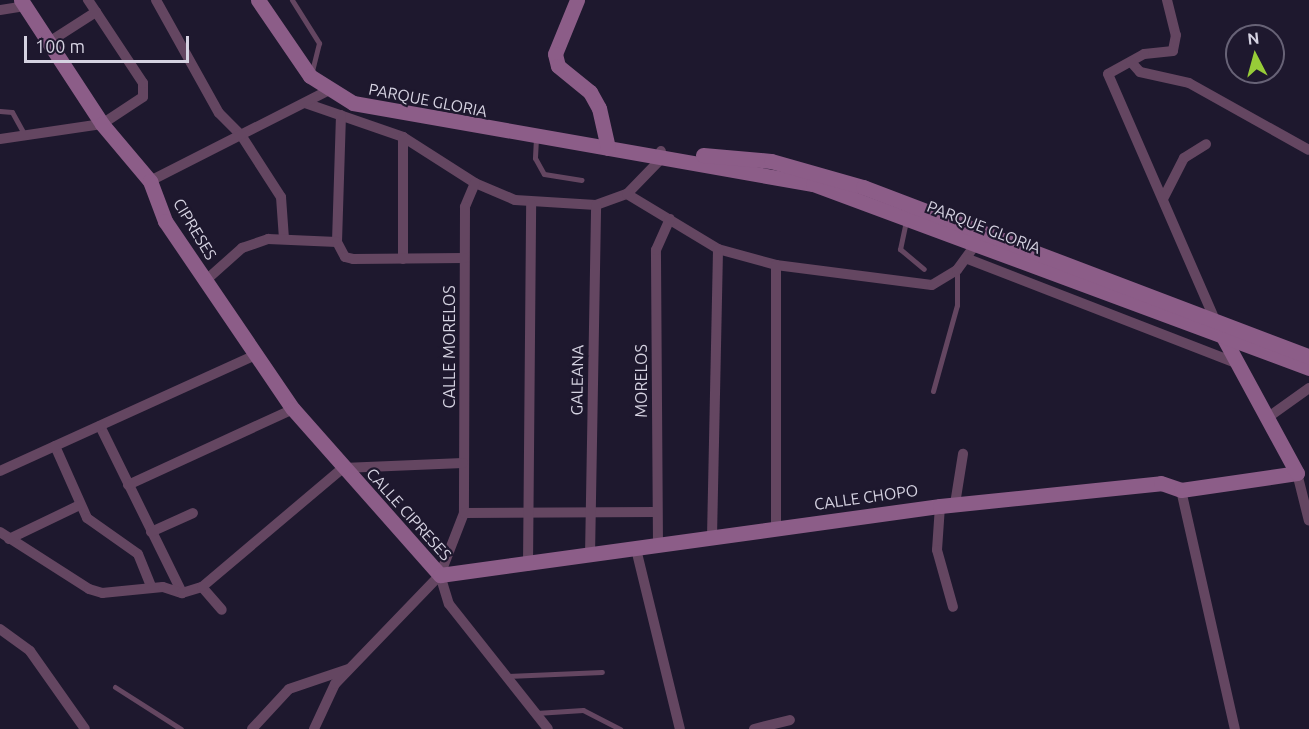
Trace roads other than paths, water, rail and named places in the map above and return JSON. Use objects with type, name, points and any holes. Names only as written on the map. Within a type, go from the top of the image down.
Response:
[{"type":"street","points":[[0,139],[102,124],[146,90],[88,0]]},
{"type":"street","points":[[156,0],[219,113],[241,135],[284,203],[284,239]]},
{"type":"street","name":"PARQUE GLORIA","points":[[258,0],[310,76],[329,90],[381,112],[770,173],[980,238],[1215,320],[1309,356]]},
{"type":"street","points":[[577,0],[555,54],[558,66],[590,92],[599,108],[608,148]]},
{"type":"street","points":[[1167,0],[1177,44],[1173,51],[1144,54],[1108,74],[1222,335],[1270,416],[1297,473],[1309,521]]},
{"type":"street","points":[[0,10],[23,3]]},
{"type":"street","name":"CIPRESES","points":[[23,3],[102,124],[150,181],[165,221],[256,355]]},
{"type":"street","points":[[49,42],[96,12]]},
{"type":"street","points":[[1131,62],[1140,72],[1189,83],[1309,150]]},
{"type":"street","points":[[150,181],[329,90]]},
{"type":"street","points":[[305,103],[403,136],[475,183],[531,204],[596,205],[627,194],[660,156]]},
{"type":"street","points":[[341,115],[337,242],[345,257],[353,260],[464,258]]},
{"type":"street","points":[[403,136],[403,259]]},
{"type":"street","points":[[1163,199],[1184,158],[1206,144]]},
{"type":"street","name":"PARQUE GLORIA","points":[[660,156],[771,161],[814,171],[1309,368]]},
{"type":"street","name":"CALLE MORELOS","points":[[440,575],[464,513],[465,207],[475,183]]},
{"type":"street","points":[[627,194],[718,249],[776,265],[914,285],[932,285],[957,270],[968,259],[980,238]]},
{"type":"street","points":[[528,566],[531,204]]},
{"type":"street","name":"GALEANA","points":[[590,556],[596,205]]},
{"type":"street","name":"MORELOS","points":[[658,546],[656,249],[670,219]]},
{"type":"street","points":[[205,281],[242,248],[284,239],[337,242]]},
{"type":"street","points":[[712,537],[718,249]]},
{"type":"street","points":[[968,259],[1241,365]]},
{"type":"street","points":[[776,265],[776,528]]},
{"type":"street","points":[[0,471],[256,355]]},
{"type":"street","name":"CALLE CIPRESES","points":[[256,355],[293,409],[440,575],[449,604],[548,729]]},
{"type":"street","points":[[1270,416],[1309,388]]},
{"type":"street","points":[[128,485],[293,409]]},
{"type":"street","points":[[100,426],[182,593]]},
{"type":"street","points":[[55,446],[80,504],[93,525],[138,554],[151,586]]},
{"type":"street","points":[[953,607],[937,550],[947,505],[963,454]]},
{"type":"street","points":[[5,535],[89,589],[102,593],[151,586],[182,593],[202,587],[343,468],[463,464]]},
{"type":"street","name":"CALLE CHOPO","points":[[440,575],[528,566],[712,537],[947,505],[1161,483],[1181,490],[1297,473]]},
{"type":"street","points":[[1181,490],[1235,729]]},
{"type":"street","points":[[5,535],[80,504]]},
{"type":"street","points":[[464,513],[656,512]]},
{"type":"street","points":[[152,532],[193,513]]},
{"type":"street","points":[[636,549],[680,729]]},
{"type":"street","points":[[314,729],[348,669],[440,575]]},
{"type":"street","points":[[202,587],[222,610]]},
{"type":"street","points":[[0,629],[30,651],[85,729]]},
{"type":"street","points":[[252,729],[289,688],[348,669]]},
{"type":"street","points":[[754,729],[790,720]]},
{"type":"lane","points":[[292,0],[319,43],[310,76]]},
{"type":"lane","points":[[0,111],[12,112],[25,135]]},
{"type":"lane","points":[[536,138],[535,158],[544,174],[582,180]]},
{"type":"lane","points":[[907,217],[900,249],[924,269]]},
{"type":"lane","points":[[933,391],[957,304],[957,270]]},
{"type":"lane","points":[[505,676],[602,672]]},
{"type":"lane","points":[[115,687],[181,729]]},
{"type":"lane","points":[[535,713],[583,710],[620,729]]}]
